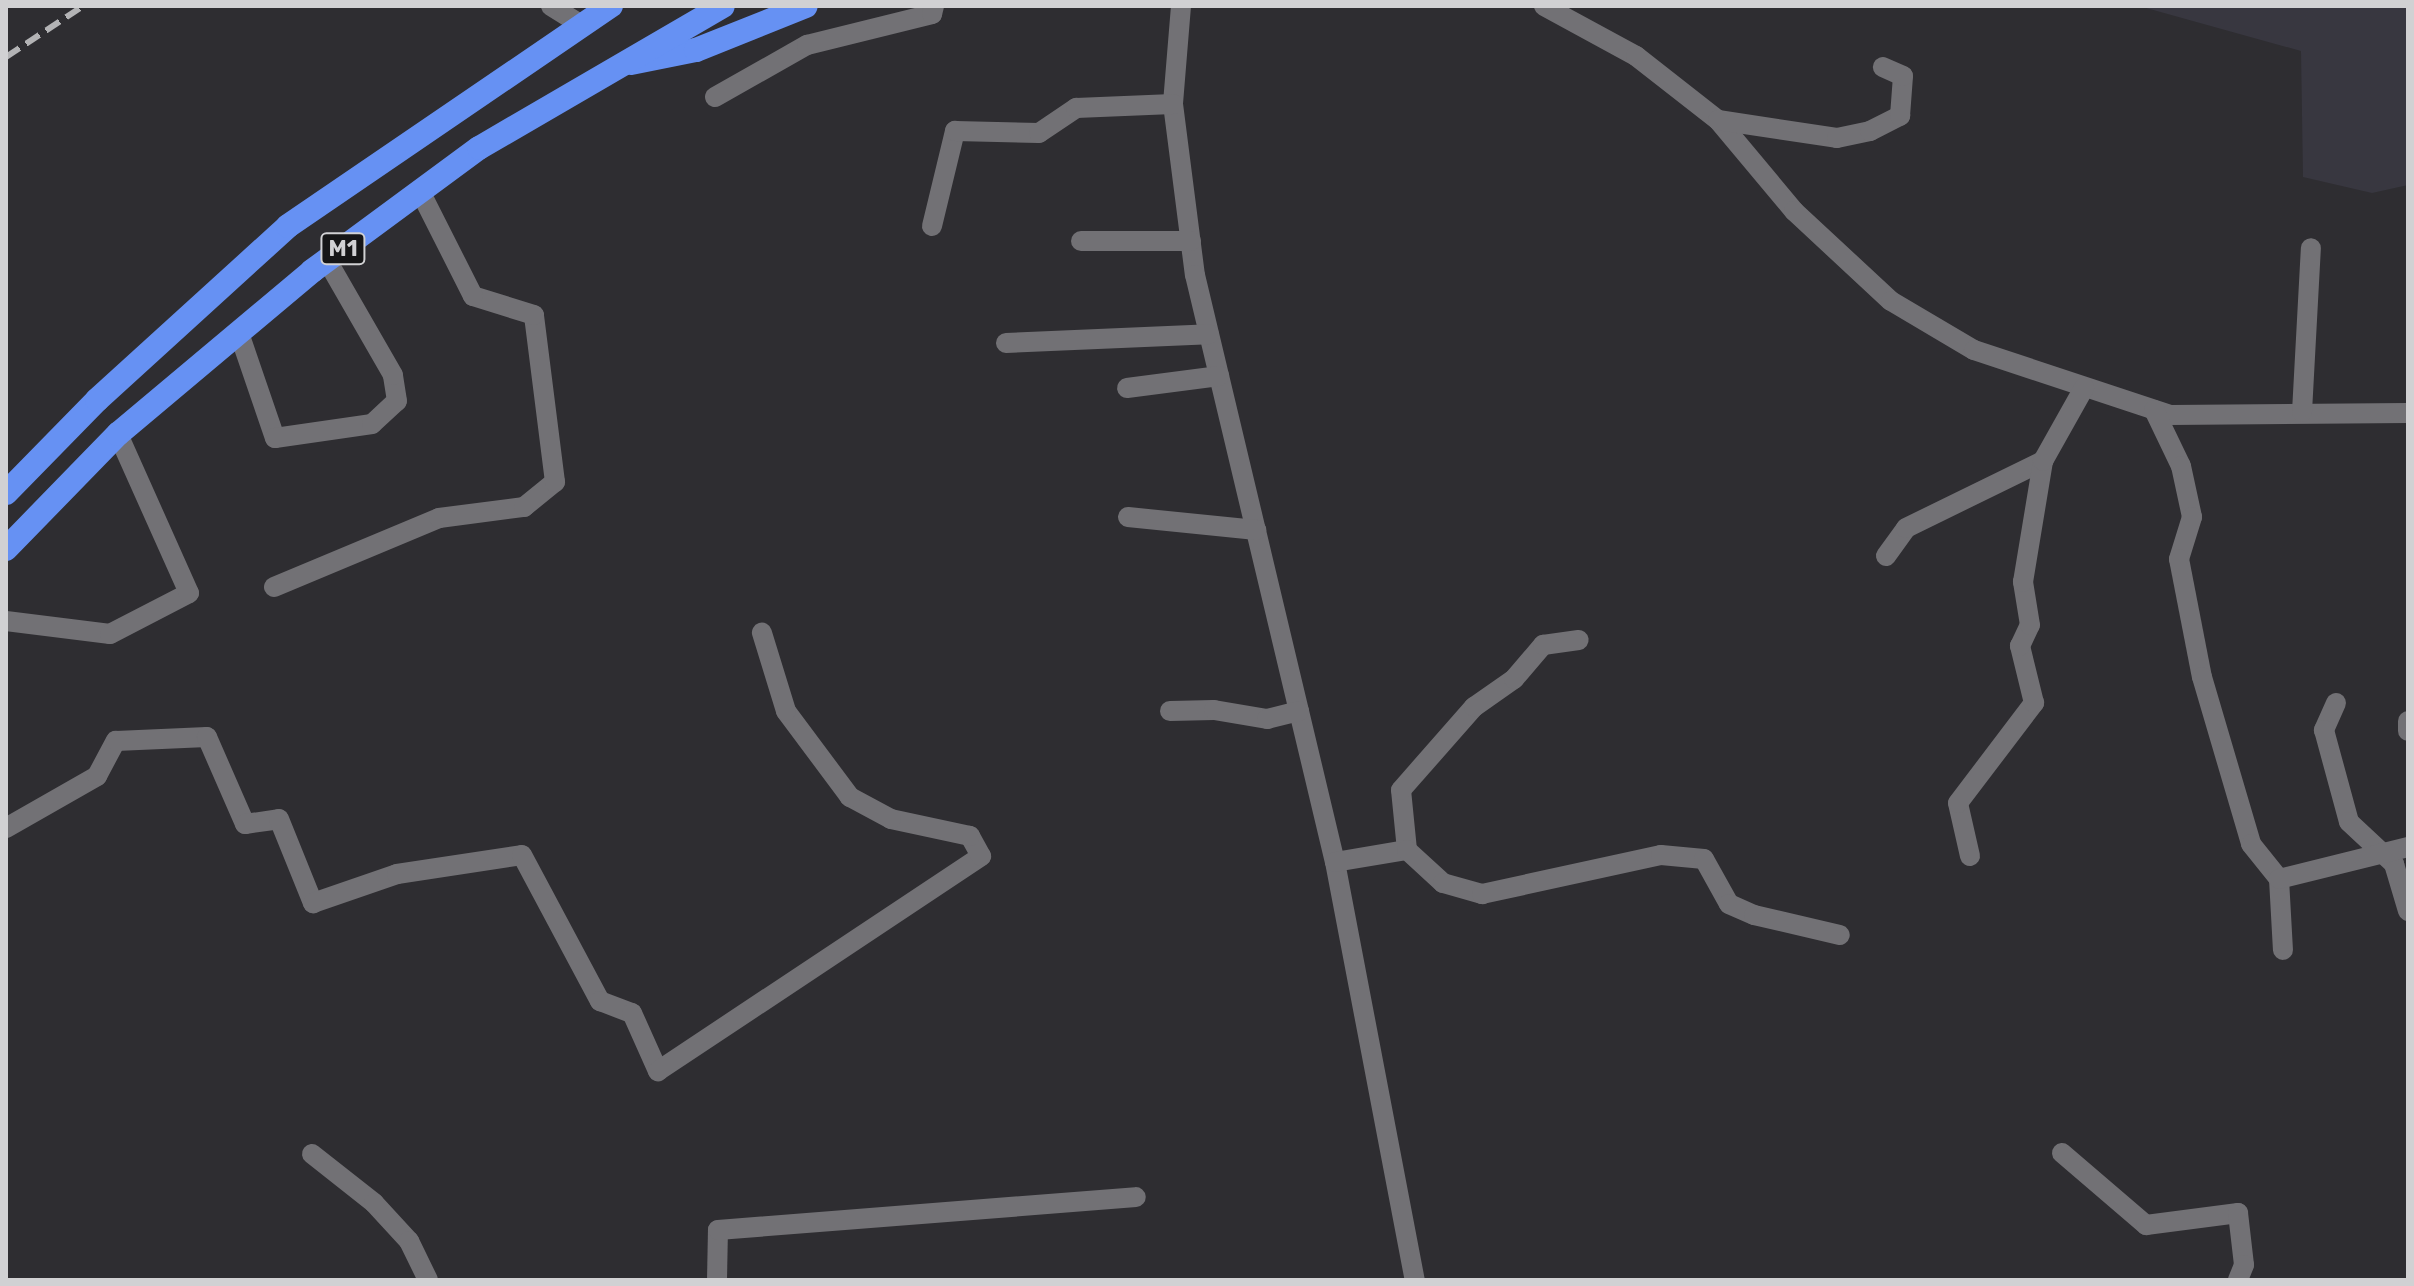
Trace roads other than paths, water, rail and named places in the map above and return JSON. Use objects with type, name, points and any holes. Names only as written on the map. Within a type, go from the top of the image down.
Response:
[{"type":"highway","name":"M1","points":[[6,549],[118,434],[327,260],[479,148],[723,6]]},
{"type":"highway","points":[[620,64],[696,50],[806,6]]},
{"type":"highway","name":"M1","points":[[6,493],[97,400],[288,226],[607,7]]},
{"type":"street","points":[[551,6],[582,25]]},
{"type":"street","points":[[715,97],[807,45],[932,14],[934,6]]},
{"type":"street","points":[[1181,6],[1173,104],[1191,241],[1209,334],[1335,862],[1415,1280]]},
{"type":"street","points":[[1544,6],[1636,56],[1718,120],[1794,211],[1891,301],[1974,350],[2170,415],[2408,413]]},
{"type":"street","points":[[1718,120],[1837,138],[1870,131],[1900,116],[1903,76],[1883,67]]},
{"type":"street","points":[[932,226],[955,131],[1039,133],[1076,108],[1173,104]]},
{"type":"street","points":[[274,587],[439,518],[524,507],[555,482],[534,315],[473,296],[420,191]]},
{"type":"street","points":[[1081,241],[1191,241]]},
{"type":"street","points":[[2302,412],[2311,248]]},
{"type":"street","points":[[239,333],[275,438],[372,424],[397,401],[393,375],[327,260]]},
{"type":"street","points":[[1006,343],[1209,334]]},
{"type":"street","points":[[1127,388],[1219,376]]},
{"type":"street","points":[[1970,856],[1958,803],[2034,703],[2020,646],[2030,625],[2023,582],[2043,461],[2084,388]]},
{"type":"street","points":[[2154,410],[2181,466],[2192,517],[2179,559],[2202,677],[2251,844],[2279,879],[2283,950]]},
{"type":"street","points":[[6,621],[110,634],[189,593],[118,434]]},
{"type":"street","points":[[1886,556],[1906,528],[2043,461]]},
{"type":"street","points":[[1128,517],[1256,530]]},
{"type":"street","points":[[6,828],[97,776],[116,741],[207,737],[245,824],[279,819],[313,903],[397,874],[522,855],[600,1001],[632,1013],[658,1071],[981,856],[970,836],[891,819],[850,797],[786,711],[762,633]]},
{"type":"street","points":[[1579,640],[1543,645],[1514,679],[1474,707],[1401,790],[1407,850],[1443,883],[1482,894],[1661,855],[1704,859],[1729,904],[1754,915],[1840,935]]},
{"type":"street","points":[[2336,703],[2324,730],[2349,822],[2394,864],[2408,911]]},
{"type":"street","points":[[1170,711],[1214,710],[1267,719],[1299,711]]},
{"type":"street","points":[[2408,721],[2408,731]]},
{"type":"street","points":[[2279,879],[2408,847]]},
{"type":"street","points":[[1335,862],[1407,850]]},
{"type":"street","points":[[2062,1153],[2146,1225],[2238,1213],[2244,1265],[2238,1280]]},
{"type":"street","points":[[312,1154],[374,1203],[409,1241],[428,1280]]},
{"type":"street","points":[[717,1280],[713,1251],[718,1230],[1136,1197]]},
{"type":"railway","points":[[6,57],[83,6]]}]
